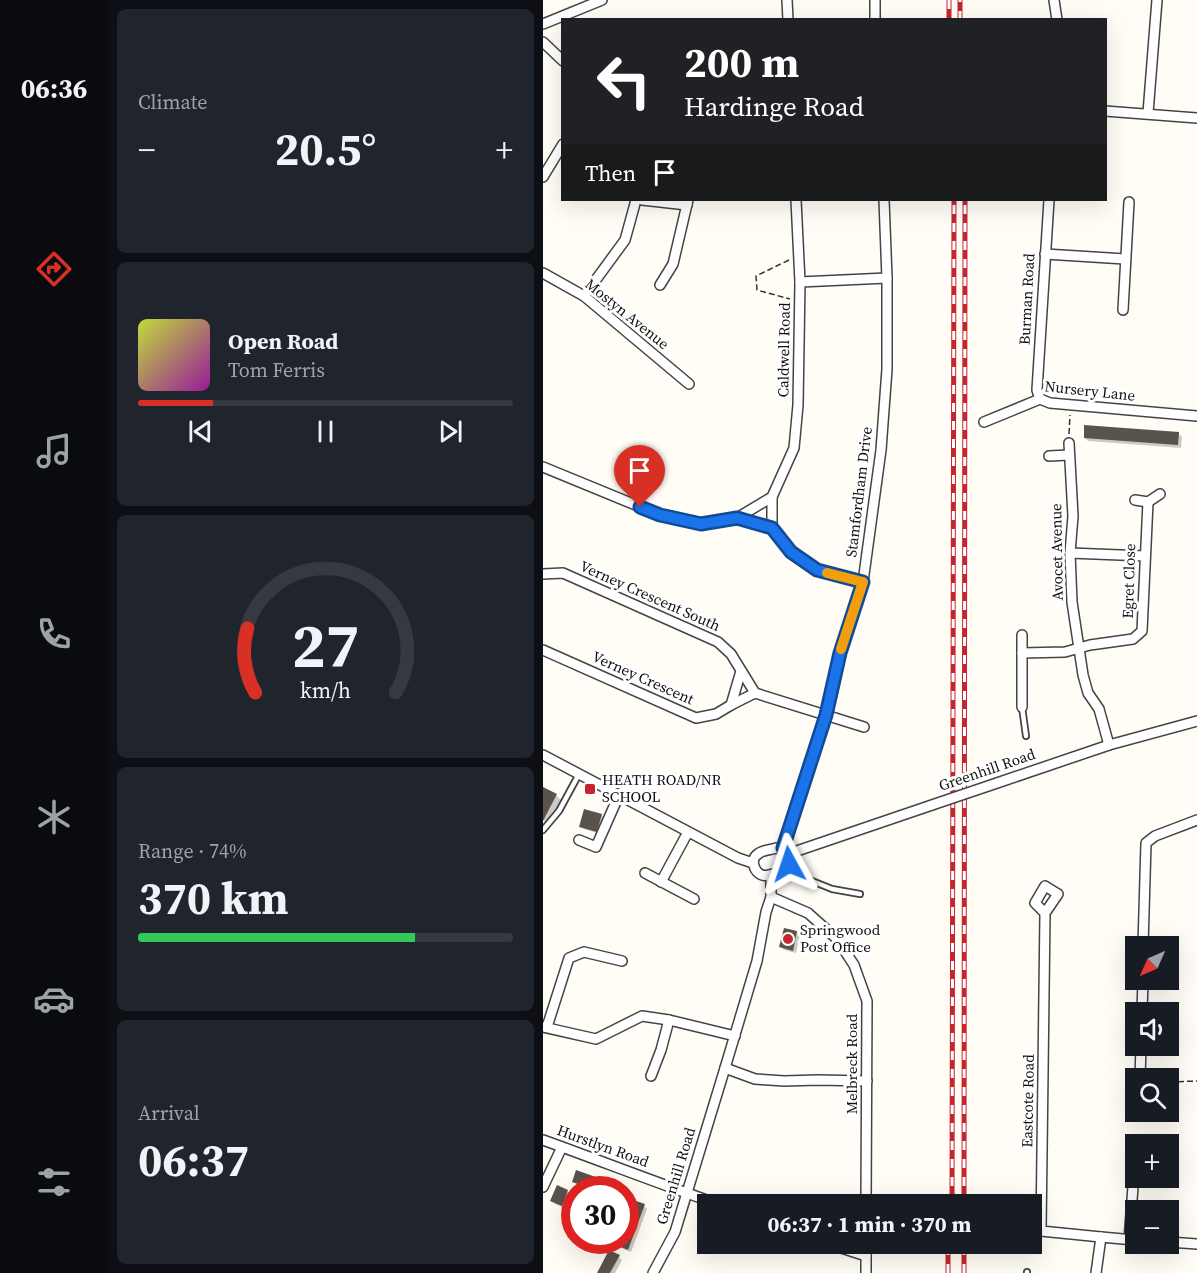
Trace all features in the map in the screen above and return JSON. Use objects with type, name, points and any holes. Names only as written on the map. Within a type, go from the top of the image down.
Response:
[{"type":"street","points":[[543,24],[602,0]]},
{"type":"street","points":[[786,18],[787,0]]},
{"type":"street","points":[[875,0],[875,18]]},
{"type":"street","points":[[1054,0],[1057,18]]},
{"type":"street","points":[[1148,113],[1157,0]]},
{"type":"street","points":[[543,42],[561,59]]},
{"type":"street","points":[[1107,111],[1197,118]]},
{"type":"street","points":[[543,177],[561,147]]},
{"type":"street","points":[[584,296],[625,240],[636,201]]},
{"type":"street","points":[[660,285],[673,264],[688,202],[665,201]]},
{"type":"street","name":"Caldwell Road","points":[[772,528],[772,497],[793,448],[798,405],[799,282],[796,201]]},
{"type":"street","name":"Stamfordham Drive","points":[[787,855],[826,715],[840,653],[863,582],[881,450],[887,369],[884,201]]},
{"type":"street","name":"Burman Road","points":[[1040,399],[1037,390],[1049,201]]},
{"type":"street","points":[[1123,310],[1129,202]]},
{"type":"street","points":[[1045,254],[1125,259]]},
{"type":"street","name":"Mostyn Avenue","points":[[543,273],[584,296],[689,384]]},
{"type":"street","points":[[799,282],[887,278]]},
{"type":"street","name":"Nursery Lane","points":[[984,422],[1040,399],[1050,403],[1197,416]]},
{"type":"street","name":"Avocet Avenue","points":[[1069,443],[1073,516],[1070,553],[1072,602],[1087,693],[1099,709],[1109,745]]},
{"type":"street","points":[[1049,456],[1069,455]]},
{"type":"street","points":[[543,467],[660,515],[701,524],[737,518],[772,497]]},
{"type":"street","points":[[1135,500],[1148,501],[1160,494]]},
{"type":"street","name":"Egret Close","points":[[1079,648],[1133,639],[1142,631],[1148,501]]},
{"type":"street","points":[[737,518],[772,528],[791,552],[817,570],[863,582]]},
{"type":"street","points":[[1070,553],[1146,556]]},
{"type":"street","name":"Verney Crescent South","points":[[543,574],[563,573],[718,642],[731,654],[755,693]]},
{"type":"street","points":[[1022,635],[1022,707]]},
{"type":"street","points":[[1022,653],[1065,652],[1079,648]]},
{"type":"street","name":"Verney Crescent","points":[[543,650],[696,718],[716,714],[755,693]]},
{"type":"street","points":[[731,705],[741,671]]},
{"type":"street","points":[[755,693],[864,728]]},
{"type":"street","name":"Greenhill Road","points":[[787,855],[1109,745],[1197,721]]},
{"type":"street","points":[[543,756],[738,858],[753,863]]},
{"type":"street","points":[[579,840],[597,847],[619,795]]},
{"type":"street","points":[[1143,936],[1146,843],[1155,836],[1197,820]]},
{"type":"street","points":[[661,882],[688,832]]},
{"type":"street","points":[[777,848],[787,855],[785,869],[764,877],[755,870],[753,863],[758,854],[777,848]]},
{"type":"street","points":[[645,873],[694,899]]},
{"type":"street","name":"Greenhill Road","points":[[657,1272],[675,1232],[757,961],[771,897],[771,875]]},
{"type":"street","name":"Melbreck Road","points":[[771,897],[808,913],[837,939],[854,965],[867,1001],[866,1194]]},
{"type":"street","name":"Eastcote Road","points":[[1045,913],[1041,1231],[1101,1237]]},
{"type":"street","points":[[622,961],[584,952],[569,958],[545,1027],[596,1039],[642,1016],[735,1036]]},
{"type":"street","points":[[651,1076],[669,1020]]},
{"type":"street","points":[[725,1068],[755,1079],[867,1081]]},
{"type":"street","name":"Hurstlyn Road","points":[[543,1140],[697,1197]]},
{"type":"street","points":[[543,1187],[562,1147]]},
{"type":"street","points":[[1096,1273],[1101,1237],[1125,1239]]},
{"type":"street","points":[[1179,1243],[1197,1244]]},
{"type":"street","points":[[857,1254],[866,1257],[866,1273]]},
{"type":"lane","points":[[1022,707],[1026,736]]},
{"type":"lane","points":[[543,830],[559,811],[579,774]]},
{"type":"lane","points":[[787,855],[807,879],[833,889],[860,894]]},
{"type":"path","points":[[798,256],[756,276],[757,290],[799,301]]},
{"type":"path","points":[[1069,443],[1070,405]]},
{"type":"path","points":[[1179,1082],[1197,1081]]},
{"type":"building","points":[[1084,425],[1179,432],[1178,445],[1084,438]]},
{"type":"building","points":[[543,787],[557,794],[543,821]]},
{"type":"building","points":[[584,809],[602,814],[597,832],[579,827]]},
{"type":"building","name":"Springwood Post Office","points":[[784,928],[797,931],[793,951],[779,947]]},
{"type":"building","points":[[576,1170],[593,1176],[574,1176]]},
{"type":"building","points":[[557,1185],[561,1187],[561,1206],[550,1201]]},
{"type":"building","points":[[639,1202],[645,1204],[639,1220]]},
{"type":"building","points":[[607,1254],[620,1255],[610,1273],[597,1273]]},
{"type":"railway","points":[[949,0],[949,18]]},
{"type":"railway","points":[[960,0],[960,18]]},
{"type":"railway","points":[[952,1194],[954,201]]},
{"type":"railway","points":[[964,1194],[965,201]]},
{"type":"railway","points":[[948,1254],[948,1273]]},
{"type":"railway","points":[[964,1254],[964,1273]]},
{"type":"slow traffic","points":[[827,573],[863,582],[841,649]]},
{"type":"place","name":"HEATH ROAD/NR SCHOOL","points":[[590,789]]},
{"type":"place","name":"Springwood Post Office","points":[[788,939]]},
{"type":"route","points":[[640,507],[660,515],[701,524],[737,518],[772,528],[791,552],[817,570],[863,582],[840,653],[826,715],[783,848],[788,854],[789,864]]}]
